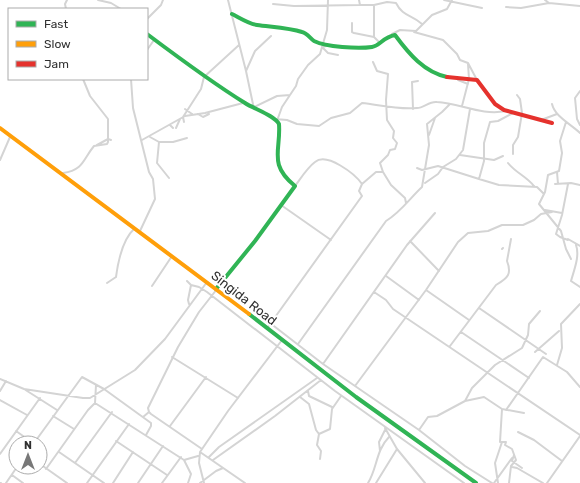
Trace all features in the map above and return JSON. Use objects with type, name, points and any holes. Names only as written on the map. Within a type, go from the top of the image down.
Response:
[{"type":"main road","points":[[232,14],[256,25],[275,26],[285,30],[303,32],[323,46],[374,47],[378,41],[392,34],[398,36],[402,45],[417,59],[422,67],[436,75],[458,79],[477,80],[495,104],[506,111],[552,123]]},
{"type":"main road","points":[[148,35],[204,77],[243,103],[277,118],[279,124],[277,148],[280,172],[295,186],[238,264],[217,289]]},
{"type":"main road","name":"Singida Road","points":[[0,128],[217,289],[356,397],[476,483]]},
{"type":"street","points":[[98,0],[105,1],[119,8]]},
{"type":"street","points":[[148,19],[161,5],[163,0]]},
{"type":"street","points":[[228,0],[254,108],[277,96],[290,95]]},
{"type":"street","points":[[328,0],[327,30],[323,46],[319,55],[302,73],[277,118],[294,123],[317,126],[331,118],[350,113],[360,103],[413,109],[433,102],[462,106],[470,109],[499,112],[506,111]]},
{"type":"street","points":[[359,0],[360,5]]},
{"type":"street","points":[[444,0],[482,8]]},
{"type":"street","points":[[545,0],[549,3]]},
{"type":"street","points":[[414,32],[437,12],[447,9],[451,1]]},
{"type":"street","points":[[273,4],[294,6],[374,5],[387,2],[396,3],[400,11],[416,18],[422,24]]},
{"type":"street","points":[[506,7],[521,8],[549,3],[580,6]]},
{"type":"street","points":[[374,5],[374,36],[378,41]]},
{"type":"street","points":[[352,23],[352,32],[374,36]]},
{"type":"street","points":[[392,34],[400,30],[414,32],[444,41],[457,54],[460,60],[468,64],[477,80]]},
{"type":"street","points":[[246,71],[255,51],[271,36]]},
{"type":"street","points":[[148,49],[154,40]]},
{"type":"street","points":[[183,117],[202,89],[204,77],[239,45]]},
{"type":"street","points":[[323,46],[328,53],[338,55]]},
{"type":"street","points":[[373,62],[377,71],[388,74],[386,107],[387,120],[394,132],[393,138],[397,143],[395,149],[390,150],[388,156],[380,164],[391,185],[405,198],[406,204]]},
{"type":"street","points":[[462,106],[469,79],[468,64]]},
{"type":"street","points":[[458,79],[468,84]]},
{"type":"street","points":[[83,80],[90,96],[108,119],[109,139],[107,144],[96,145]]},
{"type":"street","points":[[131,80],[132,105],[149,172],[153,179],[155,196],[140,232]]},
{"type":"street","points":[[413,109],[412,82],[418,81]]},
{"type":"street","points":[[580,91],[575,98],[577,119],[580,125]]},
{"type":"street","points":[[513,154],[513,145],[518,137],[522,114],[522,107],[517,95]]},
{"type":"street","points":[[185,109],[192,114],[209,114],[243,103]]},
{"type":"street","points":[[429,135],[426,129],[427,124],[450,104]]},
{"type":"street","points":[[552,104],[553,109],[557,114],[580,133]]},
{"type":"street","points":[[298,344],[386,220],[406,204],[424,184],[442,168],[460,155],[463,150],[470,109]]},
{"type":"street","points":[[478,179],[484,158],[486,135],[490,122],[498,121],[513,113]]},
{"type":"street","points":[[142,140],[183,117],[192,114]]},
{"type":"street","points":[[539,120],[557,114]]},
{"type":"street","points":[[183,117],[184,122]]},
{"type":"street","points":[[424,184],[429,135],[436,117]]},
{"type":"street","points":[[170,125],[175,128],[180,119]]},
{"type":"street","points":[[566,122],[560,141],[562,153],[556,184],[580,185]]},
{"type":"street","points":[[0,160],[10,136]]},
{"type":"street","points":[[141,136],[153,138],[159,142],[173,142],[187,138]]},
{"type":"street","points":[[60,173],[78,168],[84,163],[92,148],[109,139]]},
{"type":"street","points":[[159,142],[157,163],[169,178]]},
{"type":"street","points":[[460,155],[494,160],[503,156]]},
{"type":"street","points":[[295,186],[314,162],[326,159],[339,165],[362,184]]},
{"type":"street","points":[[508,163],[515,171],[528,179],[544,194]]},
{"type":"street","points":[[417,168],[426,169],[438,166],[499,185],[535,187]]},
{"type":"street","points":[[267,328],[362,196],[359,191],[362,184],[376,172],[383,172]]},
{"type":"street","points":[[558,172],[548,174],[544,194],[538,204],[548,213],[558,227],[564,237],[566,249],[571,259]]},
{"type":"street","points":[[568,184],[557,236],[564,237],[580,246]]},
{"type":"street","points":[[405,198],[411,198]]},
{"type":"street","points":[[281,205],[331,240]]},
{"type":"street","points":[[544,210],[562,213]]},
{"type":"street","points":[[355,386],[419,300],[458,242],[468,234],[488,231],[502,225],[523,224],[534,220],[537,216],[552,212]]},
{"type":"street","points":[[323,364],[410,241],[435,213]]},
{"type":"street","points":[[107,283],[116,277],[121,253],[129,233],[134,228]]},
{"type":"street","points":[[450,346],[496,285],[502,282],[508,275],[510,266],[507,261],[511,239]]},
{"type":"street","points":[[410,241],[439,271]]},
{"type":"street","points":[[576,245],[580,251],[571,281],[580,287]]},
{"type":"street","points":[[152,286],[172,256]]},
{"type":"street","points":[[386,276],[419,300]]},
{"type":"street","points":[[187,281],[190,285],[202,288],[341,396],[464,483]]},
{"type":"street","points":[[24,389],[88,398],[104,390],[135,370],[165,339],[207,282]]},
{"type":"street","points":[[189,306],[188,300],[190,285]]},
{"type":"street","points":[[143,417],[148,412],[152,398],[172,357],[199,312],[217,289]]},
{"type":"street","points":[[426,290],[470,320]]},
{"type":"street","points":[[374,292],[386,300],[393,309],[580,435],[547,483]]},
{"type":"street","points":[[557,365],[562,348],[560,331],[561,324],[580,304]]},
{"type":"street","points":[[479,308],[546,354]]},
{"type":"street","points":[[465,401],[472,388],[488,373],[522,348],[526,340],[529,324],[540,311]]},
{"type":"street","points":[[270,323],[323,364],[418,430],[465,466],[493,483],[513,456],[515,463],[522,468]]},
{"type":"street","points":[[535,352],[560,331]]},
{"type":"street","points":[[461,332],[528,378]]},
{"type":"street","points":[[204,482],[199,456],[200,452],[238,398],[282,340]]},
{"type":"street","points":[[172,357],[238,398]]},
{"type":"street","points":[[509,483],[512,467],[516,460],[515,453],[505,445],[506,442],[500,442],[499,437],[504,410],[518,393],[543,357],[567,372],[580,387]]},
{"type":"street","points":[[39,435],[82,377],[104,390],[152,425],[146,435]]},
{"type":"street","points":[[170,426],[206,377]]},
{"type":"street","points":[[209,457],[219,447],[317,378]]},
{"type":"street","points":[[0,379],[24,389],[57,410]]},
{"type":"street","points":[[213,460],[321,380]]},
{"type":"street","points":[[0,391],[6,381]]},
{"type":"street","points":[[48,466],[74,429],[95,403],[96,385]]},
{"type":"street","points":[[308,391],[309,396],[332,407]]},
{"type":"street","points":[[319,434],[330,429],[332,407],[341,396]]},
{"type":"street","points":[[300,397],[309,404],[319,434],[317,445],[321,451],[320,459]]},
{"type":"street","points":[[418,430],[429,416],[436,416],[465,401],[484,397],[504,410],[524,413]]},
{"type":"street","points":[[0,454],[40,398]]},
{"type":"street","points":[[0,400],[28,415]]},
{"type":"street","points":[[95,403],[112,412],[181,457],[184,460],[190,474],[188,483]]},
{"type":"street","points":[[75,463],[112,412]]},
{"type":"street","points":[[148,412],[202,449]]},
{"type":"street","points":[[53,416],[74,429]]},
{"type":"street","points":[[87,483],[129,424]]},
{"type":"street","points":[[385,428],[397,449],[425,483]]},
{"type":"street","points":[[380,451],[379,442],[385,428]]},
{"type":"street","points":[[16,431],[22,435]]},
{"type":"street","points":[[518,432],[534,440],[562,462]]},
{"type":"street","points":[[368,483],[383,443],[389,437]]},
{"type":"street","points":[[116,441],[168,475]]},
{"type":"street","points":[[498,483],[495,462],[502,442]]},
{"type":"street","points":[[138,483],[163,446]]},
{"type":"street","points":[[376,483],[397,449]]},
{"type":"street","points":[[59,452],[104,483]]},
{"type":"street","points":[[113,483],[133,452]]},
{"type":"street","points":[[200,452],[244,483]]},
{"type":"street","points":[[184,460],[199,456]]},
{"type":"street","points":[[162,483],[181,457]]},
{"type":"street","points":[[512,467],[518,468],[543,483]]},
{"type":"street","points":[[200,483],[204,482],[216,471],[223,468]]},
{"type":"street","points":[[48,470],[67,483]]},
{"type":"street","points":[[6,483],[12,475],[23,483]]},
{"type":"traffic: fast","points":[[232,14],[254,24],[304,33],[314,41],[334,46],[351,48],[372,47],[395,35],[406,49],[424,67],[439,75],[447,77]]},
{"type":"traffic: fast","points":[[148,35],[220,87],[249,105],[264,112],[279,124],[279,164],[281,171],[295,186],[255,241],[216,289]]},
{"type":"traffic: fast","points":[[249,314],[356,397],[476,483]]},
{"type":"traffic: slow","points":[[0,128],[249,314]]},
{"type":"traffic: jam","points":[[447,77],[477,80],[495,104],[504,110],[552,123]]}]
